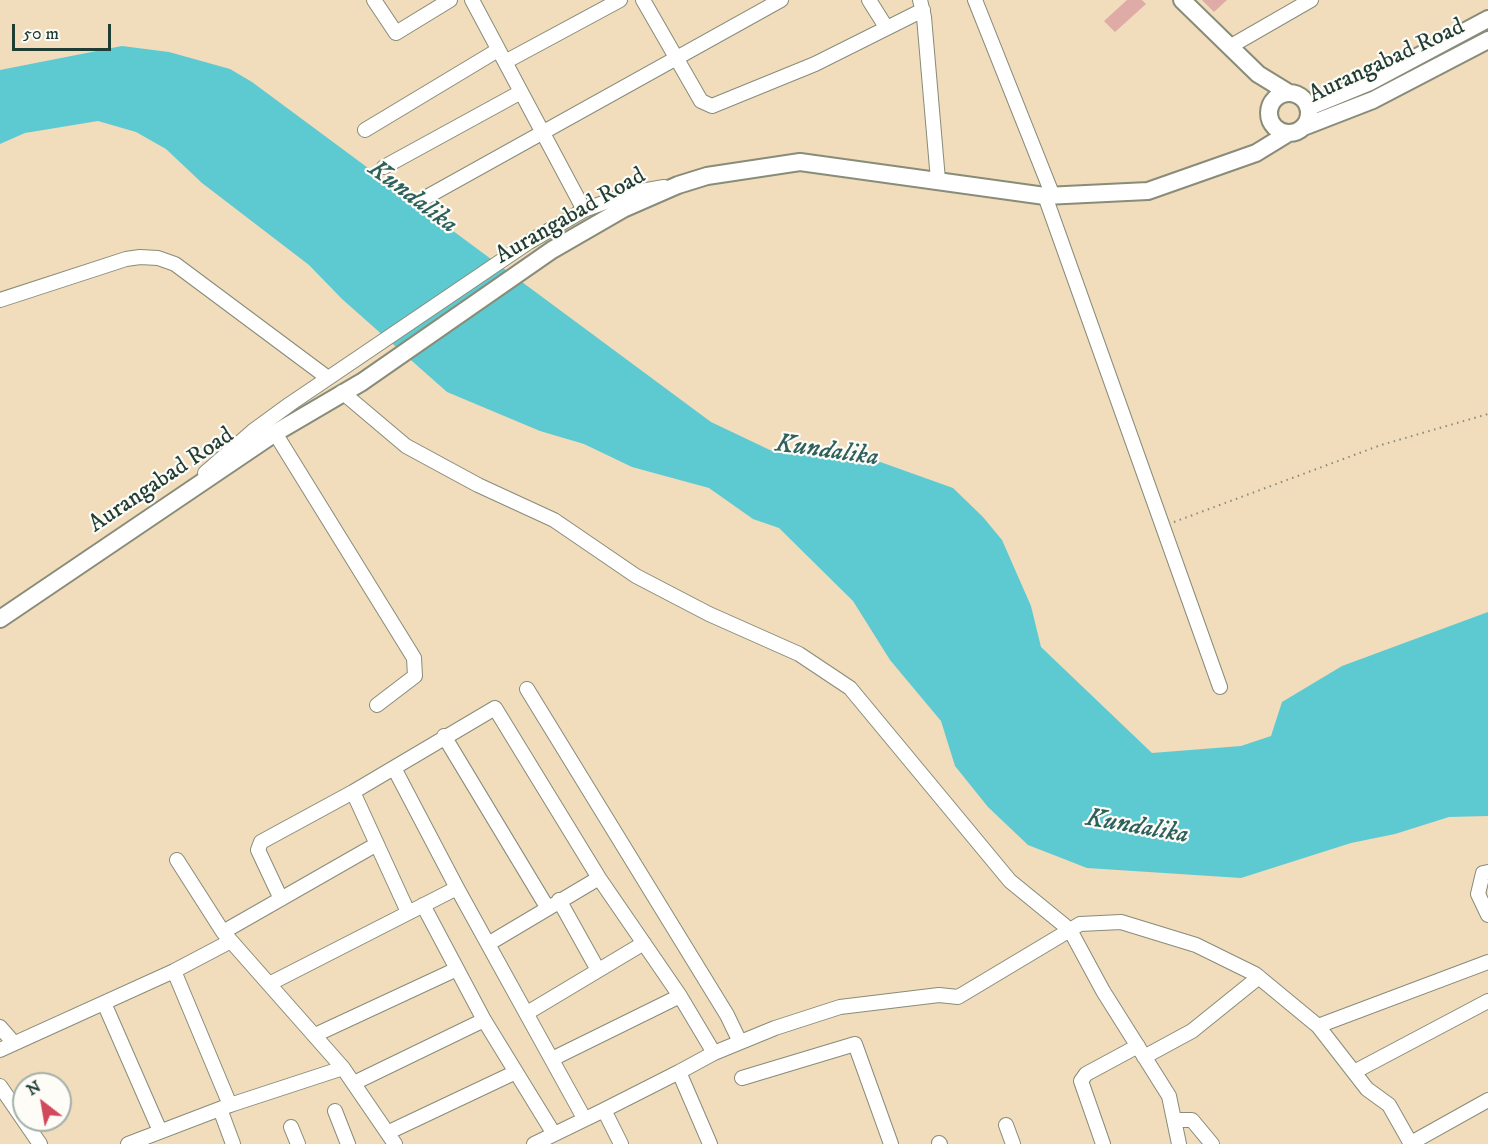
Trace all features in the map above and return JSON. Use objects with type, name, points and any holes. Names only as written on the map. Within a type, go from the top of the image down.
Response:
[{"type":"main road","points":[[1182,0],[1258,74],[1289,93],[1301,97],[1309,107],[1310,113],[1306,126],[1287,134],[1280,132],[1270,115],[1258,74]]},
{"type":"main road","name":"Aurangabad Road","points":[[1309,107],[1370,82],[1488,19]]},
{"type":"main road","name":"Aurangabad Road","points":[[1306,126],[1373,100],[1488,40]]},
{"type":"main road","points":[[1256,153],[1277,97],[1289,93]]},
{"type":"main road","name":"Aurangabad Road","points":[[0,619],[275,433],[362,382],[552,250],[623,209],[678,185],[707,176],[800,162],[1049,196],[1148,191],[1256,153],[1287,134]]},
{"type":"street","points":[[374,0],[396,33],[450,0]]},
{"type":"street","points":[[472,0],[584,210]]},
{"type":"street","points":[[365,130],[502,56],[620,0]]},
{"type":"street","points":[[643,0],[701,101],[712,106],[815,63],[886,27],[921,5],[938,180]]},
{"type":"street","points":[[423,200],[781,0]]},
{"type":"street","points":[[869,0],[886,27]]},
{"type":"street","points":[[975,0],[1049,196],[1220,687]]},
{"type":"street","points":[[1231,46],[1311,0]]},
{"type":"street","points":[[384,167],[521,92]]},
{"type":"street","points":[[170,505],[253,431],[499,263],[584,210],[630,193],[678,185]]},
{"type":"street","points":[[0,300],[126,260],[140,257],[158,258],[175,264],[328,378]]},
{"type":"street","points":[[342,392],[406,446],[478,485],[554,520],[636,576],[709,614],[799,654],[850,688],[1010,881],[1071,930],[1103,991],[1169,1096],[1179,1144]]},
{"type":"street","points":[[275,433],[414,658],[415,676],[377,705]]},
{"type":"street","points":[[527,689],[727,1015],[740,1042]]},
{"type":"street","points":[[281,899],[257,846],[394,768],[489,710],[497,710],[598,878],[680,996],[714,1053]]},
{"type":"street","points":[[444,736],[598,970]]},
{"type":"street","points":[[394,768],[584,1119]]},
{"type":"street","points":[[353,792],[408,912]]},
{"type":"street","points":[[0,1050],[174,970],[227,937],[281,899],[377,844]]},
{"type":"street","points":[[177,860],[227,937],[343,1068],[392,1138],[516,1072]]},
{"type":"street","points":[[1488,872],[1484,873],[1478,894],[1488,915]]},
{"type":"street","points":[[488,944],[598,878]]},
{"type":"street","points":[[269,984],[457,888]]},
{"type":"street","points":[[423,905],[484,1020],[554,1134]]},
{"type":"street","points":[[534,1144],[740,1042],[840,1007],[939,995],[958,997],[1080,924],[1121,922],[1196,945],[1259,977],[1318,1026],[1367,1089],[1389,1105],[1411,1143],[1488,1100]]},
{"type":"street","points":[[526,1013],[644,943]]},
{"type":"street","points":[[1318,1026],[1488,962]]},
{"type":"street","points":[[315,1035],[457,969]]},
{"type":"street","points":[[174,970],[225,1107],[233,1144]]},
{"type":"street","points":[[1103,1144],[1080,1081],[1086,1074],[1192,1031],[1259,977]]},
{"type":"street","points":[[552,1059],[680,996]]},
{"type":"street","points":[[1354,1072],[1488,1001]]},
{"type":"street","points":[[104,1003],[160,1131]]},
{"type":"street","points":[[354,1083],[484,1020]]},
{"type":"street","points":[[0,1027],[14,1043]]},
{"type":"street","points":[[742,1078],[855,1044],[891,1144]]},
{"type":"street","points":[[128,1144],[225,1107],[343,1068]]},
{"type":"street","points":[[679,1072],[710,1144]]},
{"type":"street","points":[[0,1086],[40,1144]]},
{"type":"street","points":[[604,1110],[621,1144]]},
{"type":"street","points":[[335,1111],[348,1144]]},
{"type":"street","points":[[1174,1120],[1192,1120],[1212,1144]]},
{"type":"street","points":[[1006,1125],[1013,1144]]},
{"type":"street","points":[[291,1127],[298,1144]]},
{"type":"path","points":[[1163,526],[1381,445],[1488,414]]},
{"type":"water","name":"Kundalika","points":[[122,46],[169,52],[230,69],[252,82],[711,422],[772,451],[858,454],[953,488],[983,517],[1002,540],[1031,606],[1041,647],[1152,753],[1241,746],[1271,736],[1282,702],[1342,666],[1488,612],[1488,816],[1449,817],[1395,834],[1351,843],[1241,878],[1087,868],[1028,845],[988,807],[955,766],[941,721],[890,660],[853,601],[779,528],[753,519],[709,488],[632,467],[584,444],[540,431],[447,392],[342,299],[309,265],[202,183],[166,149],[136,132],[98,121],[25,133],[0,144],[0,70]]},
{"type":"building","points":[[1127,0],[1142,0],[1146,4],[1115,32],[1104,21]]},
{"type":"building","points":[[1202,0],[1227,0],[1214,12]]}]
